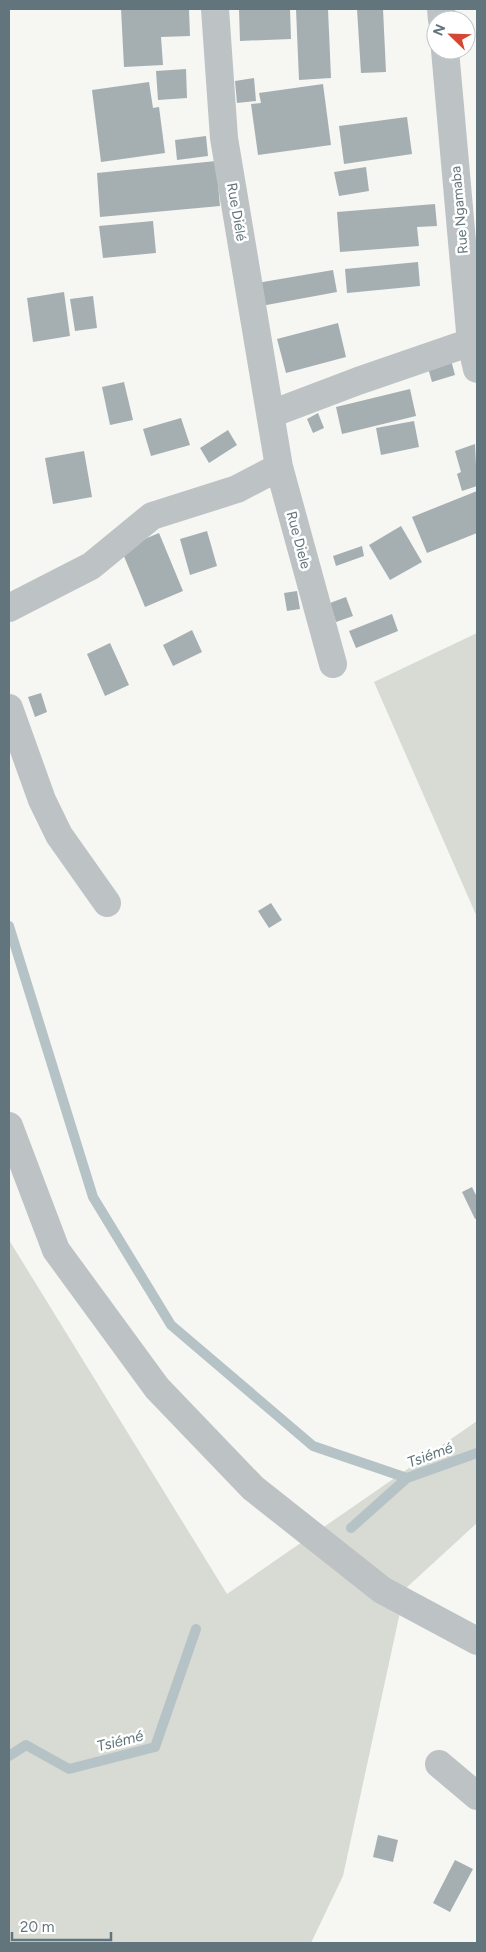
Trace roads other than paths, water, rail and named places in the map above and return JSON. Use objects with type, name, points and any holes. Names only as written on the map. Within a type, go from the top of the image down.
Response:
[{"type":"street","name":"Rue Diélé","points":[[215,9],[224,138],[271,414]]},
{"type":"street","name":"Rue Ngamaba","points":[[446,60],[477,369]]},
{"type":"street","points":[[271,414],[358,380],[474,341]]},
{"type":"street","name":"Rue Diele","points":[[271,414],[278,466],[333,664]]},
{"type":"street","points":[[9,608],[91,566],[152,516],[237,489],[278,466]]},
{"type":"street","points":[[9,708],[42,800],[59,835],[107,903]]},
{"type":"street","points":[[9,1126],[56,1250],[157,1388],[252,1488],[382,1590],[477,1641]]},
{"type":"street","points":[[439,1764],[477,1796]]},
{"type":"waterway","points":[[9,926],[93,1197],[171,1325],[313,1446],[407,1478]]},
{"type":"waterway","name":"Tsiémé","points":[[351,1528],[407,1478],[477,1453]]},
{"type":"waterway","name":"Tsiémé","points":[[9,1756],[26,1745],[69,1769],[155,1747],[196,1629]]}]
